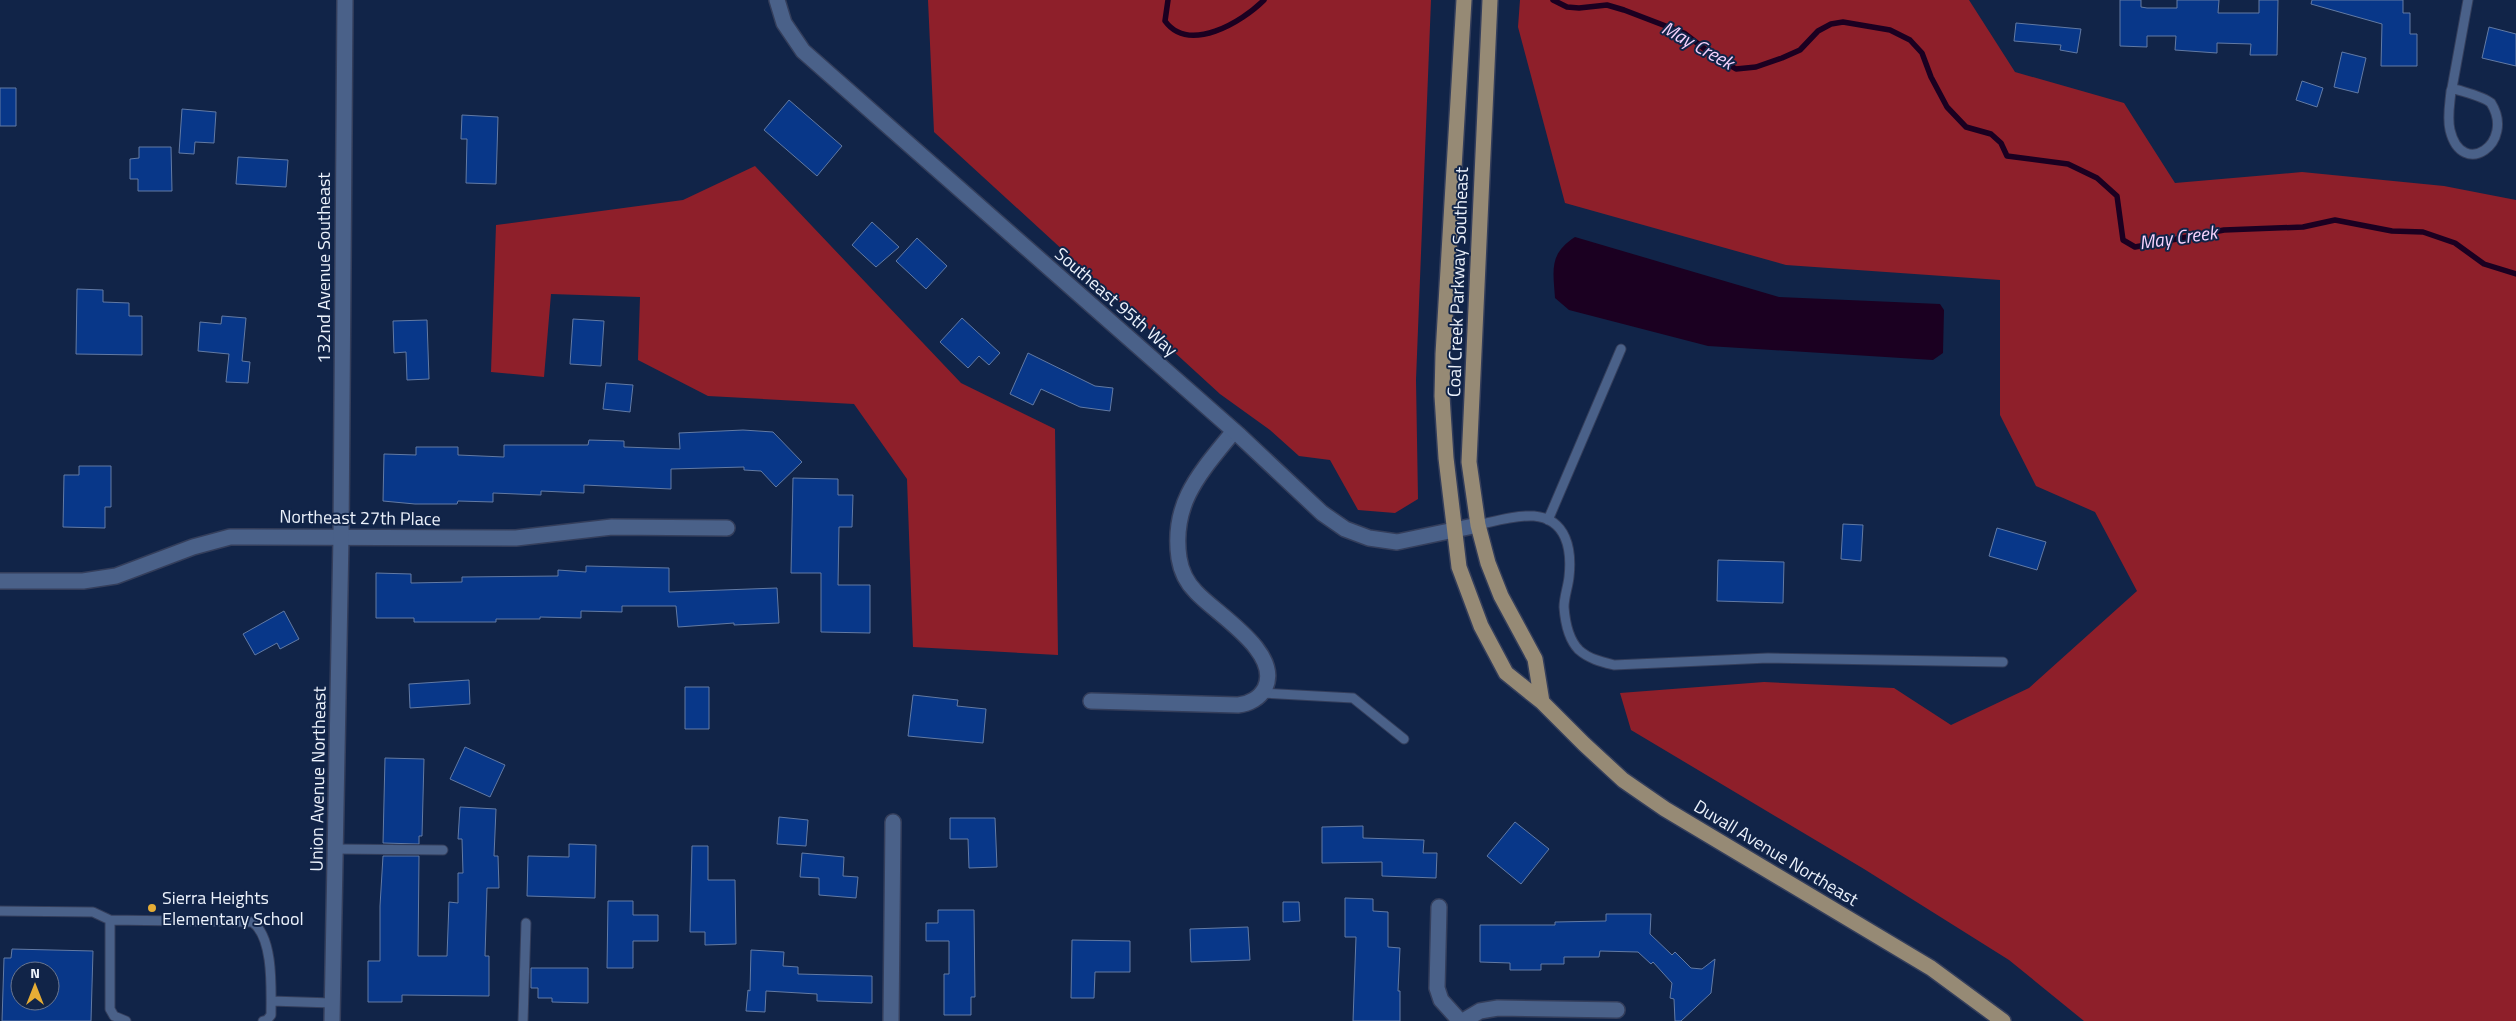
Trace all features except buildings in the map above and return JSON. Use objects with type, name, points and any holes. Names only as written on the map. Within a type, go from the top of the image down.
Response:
[{"type":"main road","name":"Coal Creek Parkway Southeast","points":[[1453,530],[1446,458],[1443,354],[1464,0]]},
{"type":"main road","name":"Coal Creek Parkway Southeast","points":[[1490,0],[1469,462],[1478,524],[1488,563],[1501,596],[1535,659],[1542,702]]},
{"type":"main road","name":"Duvall Avenue Northeast","points":[[1453,530],[1458,567],[1481,626],[1506,673],[1542,702],[1623,780],[1665,809],[1931,968],[2003,1021]]},
{"type":"street","name":"132nd Avenue Southeast","points":[[341,537],[345,0]]},
{"type":"street","name":"Southeast 95th Way","points":[[777,0],[784,23],[804,51],[1234,431],[1322,513],[1345,529],[1369,538],[1397,542],[1478,524]]},
{"type":"street","points":[[1091,701],[1238,705],[1247,704],[1262,693],[1268,674],[1260,652],[1252,642],[1196,592],[1183,573],[1179,558],[1180,519],[1189,490],[1234,431]]},
{"type":"street","name":"Northeast 27th Place","points":[[0,581],[83,581],[116,576],[193,547],[230,537],[516,538],[612,527],[727,528]]},
{"type":"street","name":"Union Avenue Northeast","points":[[332,1021],[341,537]]},
{"type":"street","points":[[891,1021],[893,822]]},
{"type":"street","points":[[1438,907],[1437,988],[1441,1000],[1461,1021],[1480,1011],[1498,1008],[1617,1010]]},
{"type":"lane","points":[[2452,88],[2491,102],[2499,113],[2506,134],[2504,141],[2495,151],[2484,155],[2472,153],[2461,148],[2453,140],[2449,115],[2452,88],[2468,0]]},
{"type":"lane","points":[[1548,520],[1621,349]]},
{"type":"lane","points":[[1478,524],[1522,516],[1548,520],[1558,525],[1568,542],[1570,556],[1569,578],[1564,607],[1572,638],[1580,650],[1596,661],[1614,665],[1768,658],[2003,662]]},
{"type":"lane","points":[[1262,693],[1353,698],[1404,739]]},
{"type":"lane","points":[[335,849],[443,850]]},
{"type":"lane","points":[[0,911],[93,912],[110,920],[252,922],[259,927],[263,935],[271,971],[271,1015],[267,1020],[263,1021]]},
{"type":"lane","points":[[110,920],[110,1009],[114,1016],[126,1021]]},
{"type":"lane","points":[[523,1021],[526,922]]},
{"type":"lane","points":[[271,1001],[332,1003]]},
{"type":"shaded area","points":[[928,0],[1431,0],[1416,380],[1418,499],[1395,513],[1358,510],[1330,460],[1299,456],[1270,430],[1220,394],[934,132]]},
{"type":"shaded area","points":[[1520,0],[1969,0],[2015,72],[2124,103],[2175,183],[2302,172],[2444,186],[2516,200],[2516,1021],[2084,1021],[2009,960],[1864,869],[1631,730],[1620,693],[1764,682],[1894,688],[1951,725],[2029,688],[2137,591],[2095,512],[2036,486],[2000,415],[2000,280],[1786,265],[1565,203],[1518,27]]},
{"type":"shaded area","points":[[755,166],[961,383],[1055,429],[1058,655],[913,647],[907,479],[854,404],[708,396],[638,360],[640,297],[551,294],[544,377],[491,372],[496,225],[683,200]]},
{"type":"shaded area","points":[[1575,237],[1779,297],[1940,304],[1944,310],[1943,353],[1933,360],[1708,346],[1569,310],[1555,298],[1554,270],[1557,256],[1567,243]]},
{"type":"waterway","name":"May Creek","points":[[1168,0],[1165,21],[1175,30],[1188,35],[1201,35],[1229,25],[1243,17],[1264,0]]},
{"type":"waterway","name":"May Creek","points":[[1553,0],[1567,7],[1579,8],[1607,5],[1624,10],[1684,33],[1714,56],[1736,69],[1756,67],[1800,50],[1818,31],[1831,24],[1843,22],[1890,30],[1910,40],[1922,53],[1931,77],[1947,107],[1966,127],[1991,134],[2001,143],[2007,156],[2068,164],[2097,178],[2117,196],[2123,240],[2135,247],[2224,230],[2303,227],[2335,220],[2392,231],[2423,232],[2455,243],[2484,264],[2516,274]]},
{"type":"place","name":"Sierra Heights Elementary School","points":[[152,908]]}]
